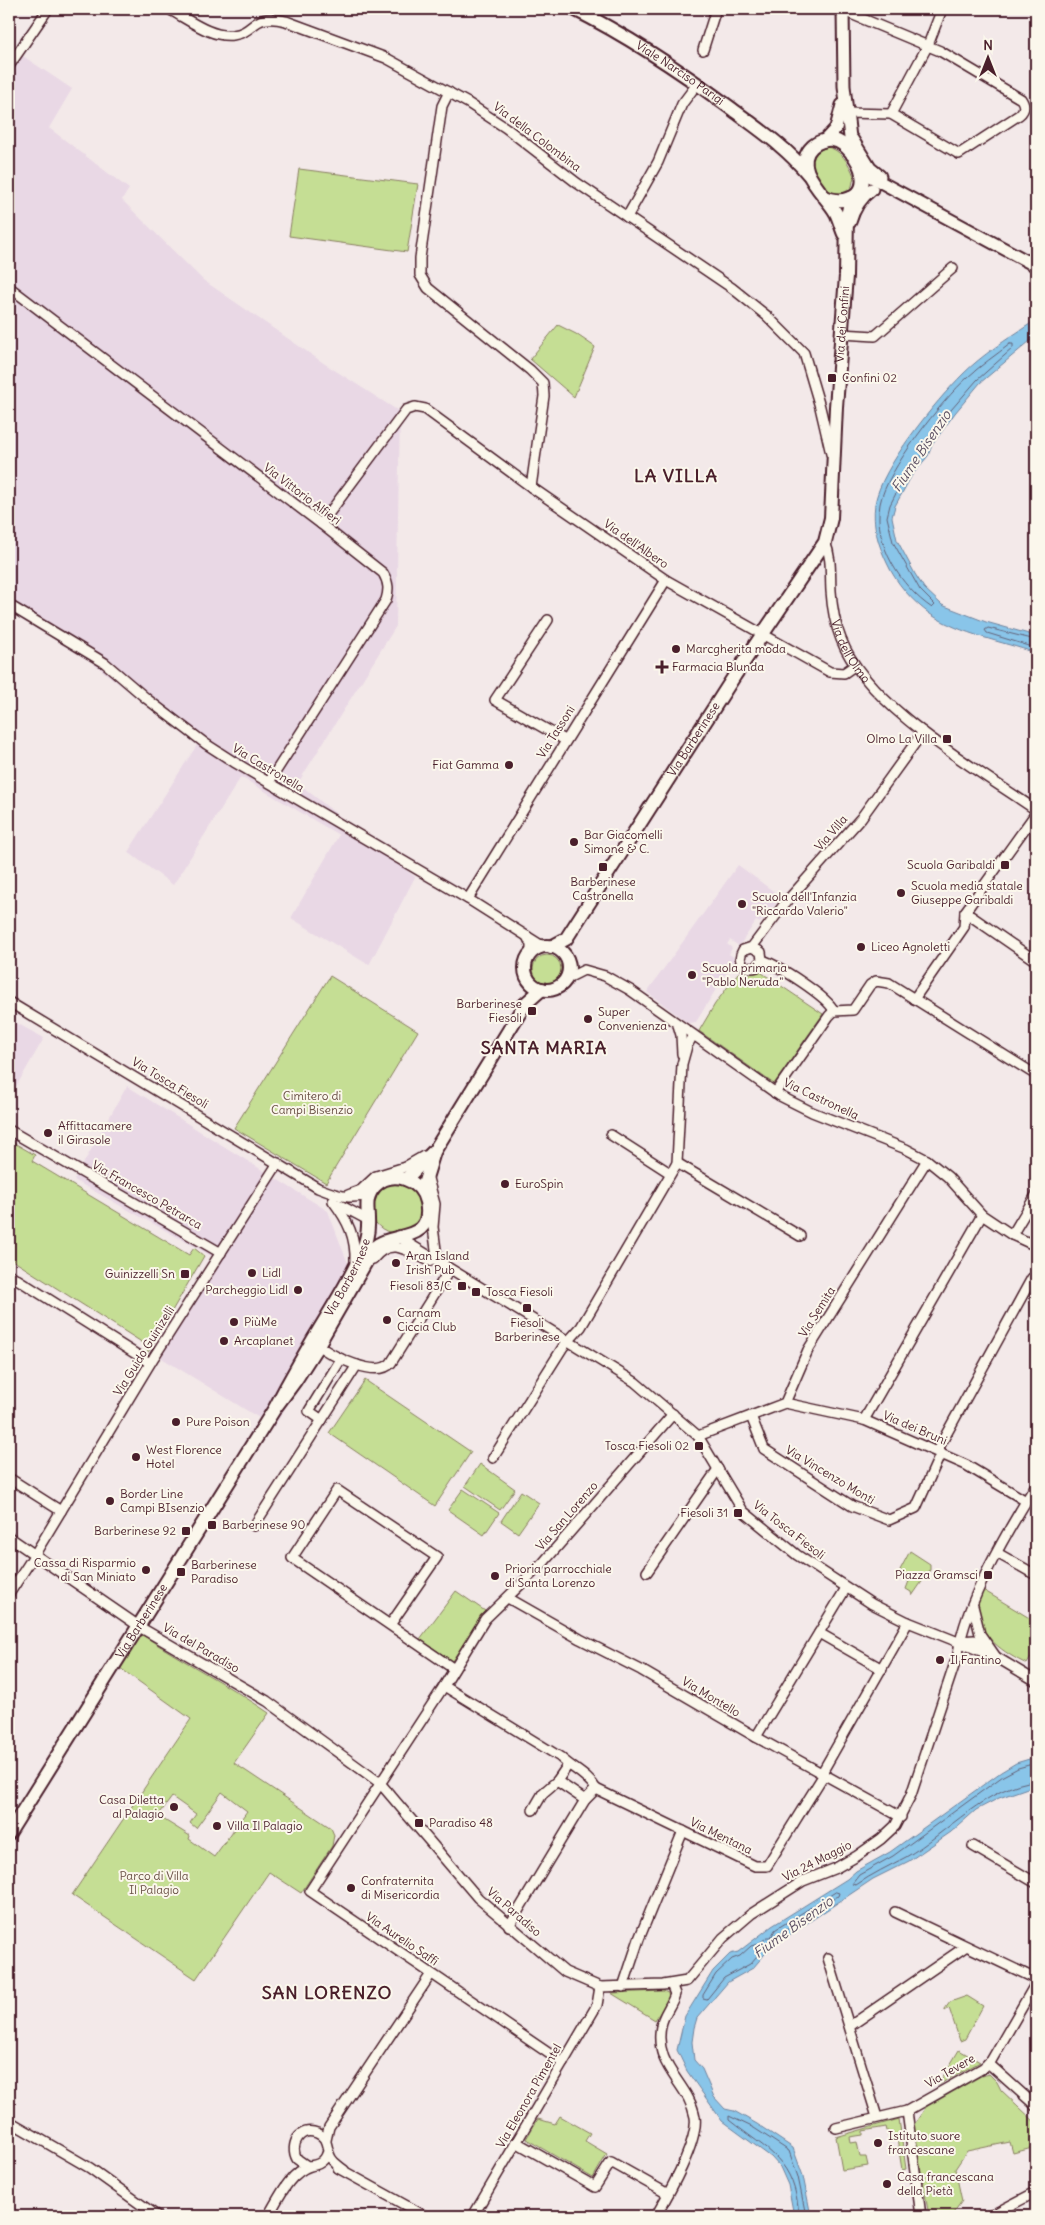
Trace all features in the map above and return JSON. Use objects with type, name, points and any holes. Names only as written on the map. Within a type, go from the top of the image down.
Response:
[{"type":"main road","name":"Viale Narciso Parigi","points":[[574,9],[605,24],[697,84],[781,145],[808,174]]},
{"type":"main road","points":[[842,10],[844,86],[848,133],[852,154]]},
{"type":"main road","points":[[808,174],[805,159],[818,143],[836,128],[840,120],[844,86]]},
{"type":"main road","points":[[848,133],[870,168],[901,192]]},
{"type":"main road","points":[[818,143],[839,141],[852,154],[862,172],[1036,266]]},
{"type":"main road","name":"Viale Narciso Parigi","points":[[781,145],[799,149],[818,143]]},
{"type":"main road","name":"Via dei Confini","points":[[836,407],[842,334],[847,216],[854,196],[862,182],[862,172]]},
{"type":"main road","name":"Via dei Confini","points":[[808,174],[838,216],[846,238]]},
{"type":"main road","points":[[824,196],[836,201],[872,189],[901,192]]},
{"type":"main road","points":[[846,238],[856,206],[872,189]]},
{"type":"main road","name":"Via dell'Olmo","points":[[825,542],[831,518],[836,407]]},
{"type":"main road","name":"Via Barberinese","points":[[566,979],[569,966],[564,955],[566,938],[762,635],[825,542]]},
{"type":"main road","name":"Via Barberinese","points":[[531,954],[566,938]]},
{"type":"main road","points":[[548,947],[564,955]]},
{"type":"main road","points":[[525,1004],[530,981],[526,969],[531,954]]},
{"type":"main road","points":[[406,1179],[435,1150],[525,1004],[542,989],[555,988],[566,979]]},
{"type":"main road","points":[[530,981],[542,989]]},
{"type":"main road","points":[[423,1224],[427,1208],[422,1191],[435,1150]]},
{"type":"main road","points":[[370,1194],[383,1180],[398,1178],[406,1179],[422,1191]]},
{"type":"main road","name":"Via Barberinese","points":[[9,1833],[275,1408],[295,1382],[318,1345],[356,1275],[364,1248],[368,1220],[366,1206],[370,1194]]},
{"type":"main road","name":"Via Barberinese","points":[[368,1220],[379,1233],[396,1238]]},
{"type":"main road","name":"Via Barberinese","points":[[275,1408],[290,1378],[374,1248],[382,1241],[410,1236],[423,1224]]},
{"type":"street","points":[[9,66],[48,9]]},
{"type":"street","points":[[702,50],[716,9]]},
{"type":"street","points":[[891,114],[928,45],[942,9]]},
{"type":"street","points":[[842,10],[928,45],[1021,99],[1024,109],[1019,115],[959,154],[891,114],[846,113]]},
{"type":"street","name":"Via della Colombina","points":[[172,11],[210,31],[226,35],[235,35],[263,18],[286,21],[386,58],[493,118],[577,183],[732,288],[767,316],[804,353],[820,406],[834,467]]},
{"type":"street","points":[[627,217],[658,162],[682,104],[697,84]]},
{"type":"street","points":[[449,92],[442,106],[420,258],[420,275],[428,288],[530,370],[543,383],[544,396],[531,487]]},
{"type":"street","points":[[842,334],[875,336],[954,268]]},
{"type":"street","name":"Via Vittorio Alfieri","points":[[9,287],[321,524],[383,573],[388,580],[389,591],[380,608],[269,782]]},
{"type":"street","points":[[820,406],[836,407]]},
{"type":"street","name":"Via dell'Albero","points":[[321,524],[406,410],[416,407],[425,409],[531,487],[666,580],[834,674],[844,673],[854,666]]},
{"type":"street","name":"Via dell'Olmo","points":[[825,542],[831,562],[831,593],[836,623],[854,666],[882,697],[923,732],[1036,812]]},
{"type":"street","name":"Via Tassoni","points":[[468,900],[565,740],[666,580]]},
{"type":"street","name":"Via Castronella","points":[[9,604],[105,663],[147,700],[206,744],[526,936],[548,947]]},
{"type":"street","points":[[548,620],[496,700],[565,740]]},
{"type":"street","name":"Via Villa","points":[[762,960],[755,968],[747,968],[742,965],[740,957],[747,947],[752,947],[786,902],[861,818],[923,732]]},
{"type":"street","points":[[914,999],[964,927],[965,912],[1036,812]]},
{"type":"street","points":[[965,912],[1036,961]]},
{"type":"street","points":[[526,936],[531,945],[531,954]]},
{"type":"street","points":[[752,947],[760,952],[762,960],[776,964],[828,1002],[834,1011]]},
{"type":"street","name":"Via Castronella","points":[[566,979],[584,970],[605,976],[630,990],[776,1093],[804,1108],[906,1149],[927,1160],[948,1177],[982,1215],[1012,1235],[1036,1246]]},
{"type":"street","points":[[776,1093],[829,1016],[834,1011],[852,1010],[870,985],[876,981],[889,983],[1036,1075]]},
{"type":"street","name":"Via Tosca Fiesoli","points":[[9,1002],[278,1163],[318,1188],[333,1201],[368,1220]]},
{"type":"street","points":[[493,1458],[563,1347],[582,1327],[677,1163],[682,1064],[681,1035],[678,1025]]},
{"type":"street","points":[[682,1064],[685,1051],[693,1036]]},
{"type":"street","name":"Via Francesco Petrarca","points":[[9,1130],[221,1253]]},
{"type":"street","points":[[611,1135],[670,1173]]},
{"type":"street","points":[[343,1197],[361,1190],[376,1176],[405,1167],[435,1150]]},
{"type":"street","name":"Via Semita","points":[[785,1403],[808,1350],[927,1160]]},
{"type":"street","name":"Via Guido Guinizelli","points":[[9,1594],[150,1363],[278,1163]]},
{"type":"street","points":[[677,1163],[800,1236]]},
{"type":"street","points":[[427,1175],[436,1204],[433,1227],[439,1260]]},
{"type":"street","name":"Via Tosca Fiesoli","points":[[318,1188],[343,1197],[356,1198],[370,1194]]},
{"type":"street","points":[[1012,1235],[1036,1195]]},
{"type":"street","name":"Via Tosca Fiesoli","points":[[333,1201],[346,1219],[353,1236],[356,1275]]},
{"type":"street","points":[[864,1420],[982,1215]]},
{"type":"street","points":[[423,1224],[430,1245],[439,1260]]},
{"type":"street","name":"Via Tosca Fiesoli","points":[[396,1238],[439,1260],[450,1269],[630,1378],[698,1436],[746,1514],[797,1555],[846,1588],[908,1622],[958,1642],[970,1639],[977,1641],[996,1657],[1036,1681]]},
{"type":"street","name":"Via Tosca Fiesoli","points":[[356,1275],[377,1254],[392,1247],[401,1247],[426,1259],[439,1260]]},
{"type":"street","points":[[318,1345],[341,1359],[357,1365],[380,1369],[388,1366],[450,1269]]},
{"type":"street","points":[[9,1274],[150,1363]]},
{"type":"street","name":"Via Vincenzo Monti","points":[[751,1416],[764,1449],[852,1506],[889,1520],[916,1508],[939,1452],[1032,1278]]},
{"type":"street","points":[[322,1420],[309,1412],[341,1359]]},
{"type":"street","points":[[254,1526],[357,1365]]},
{"type":"street","points":[[698,1436],[785,1403]]},
{"type":"street","name":"Via dei Bruni","points":[[785,1403],[864,1420],[966,1465],[1026,1501]]},
{"type":"street","name":"Via San Lorenzo","points":[[380,1783],[444,1686],[485,1619],[560,1545],[673,1414]]},
{"type":"street","points":[[647,1572],[718,1469]]},
{"type":"street","points":[[9,1478],[61,1511]]},
{"type":"street","name":"Via 24 Maggio","points":[[671,1984],[687,1981],[729,1933],[769,1901],[804,1880],[836,1868],[857,1856],[889,1833],[901,1817],[911,1795],[958,1654],[958,1642],[972,1605],[998,1553],[1036,1485]]},
{"type":"street","points":[[390,1625],[437,1557],[337,1490],[292,1558],[454,1669]]},
{"type":"street","name":"Via del Paradiso","points":[[9,1537],[138,1626],[267,1701],[380,1783]]},
{"type":"street","points":[[998,1553],[1036,1575]]},
{"type":"street","points":[[756,1738],[846,1588]]},
{"type":"street","name":"Via Montello","points":[[508,1598],[580,1639],[641,1670],[756,1738],[901,1817]]},
{"type":"street","points":[[972,1605],[980,1634],[996,1657]]},
{"type":"street","points":[[824,1776],[824,1769],[908,1622]]},
{"type":"street","points":[[819,1633],[882,1668]]},
{"type":"street","name":"Via Mentana","points":[[444,1686],[560,1756],[568,1765],[592,1781],[596,1789],[755,1866],[764,1867],[769,1864],[824,1776]]},
{"type":"street","points":[[533,1810],[543,1793],[557,1781],[568,1765]]},
{"type":"street","points":[[557,1781],[585,1800]]},
{"type":"street","name":"Via Paradiso","points":[[380,1783],[478,1898],[565,1972],[600,1987],[671,1984]]},
{"type":"street","name":"Via Aurelio Saffi","points":[[380,1783],[310,1891],[563,2063]]},
{"type":"street","points":[[509,1926],[585,1800],[596,1789]]},
{"type":"street","points":[[622,1987],[642,1930],[683,1831]]},
{"type":"street","points":[[973,1846],[1036,1883]]},
{"type":"street","points":[[895,1912],[1036,1979]]},
{"type":"street","points":[[850,2026],[965,1946]]},
{"type":"street","points":[[828,1958],[877,2117]]},
{"type":"street","points":[[268,2216],[292,2177],[299,2171],[323,2160],[329,2126],[431,1974]]},
{"type":"street","name":"Via Tevere","points":[[836,2128],[906,2111],[988,2064],[1036,1983]]},
{"type":"street","points":[[656,2216],[668,2194],[692,2139],[695,2125],[690,2103],[670,2073],[662,2054],[661,2025],[675,1994],[671,1984]]},
{"type":"street","name":"Via Eleonora Pimentel","points":[[473,2216],[598,2004],[600,1987]]},
{"type":"street","points":[[988,2064],[1036,2106]]},
{"type":"street","points":[[906,2111],[921,2216]]},
{"type":"street","points":[[9,2121],[90,2168],[156,2216]]},
{"type":"street","points":[[292,2177],[295,2155],[294,2146],[300,2135],[316,2132],[329,2126]]},
{"type":"street","points":[[316,2132],[327,2145],[330,2156],[344,2170]]},
{"type":"street","points":[[516,2142],[595,2188],[610,2162],[668,2194]]},
{"type":"street","points":[[295,2155],[300,2162],[314,2165],[328,2164],[344,2170],[425,2216]]},
{"type":"street","points":[[990,2216],[1036,2192]]},
{"type":"shaded area","points":[[17,52],[72,89],[49,128],[129,189],[122,200],[203,280],[325,364],[400,412],[396,626],[298,783],[415,877],[369,965],[291,918],[339,835],[241,777],[173,885],[128,852],[197,745],[90,661],[9,612],[9,66]]},
{"type":"shaded area","name":"Scuola primaria \"Pablo Neruda\"","points":[[738,865],[781,897],[760,923],[756,921],[739,946],[730,940],[727,944],[732,948],[729,954],[735,958],[696,1022],[688,1023],[647,992]]},
{"type":"shaded area","points":[[9,1019],[44,1038],[9,1099]]},
{"type":"shaded area","points":[[127,1086],[328,1211],[348,1264],[360,1283],[274,1427],[160,1357],[217,1259],[74,1180]]},
{"type":"green space","points":[[827,147],[832,148],[844,157],[854,176],[852,186],[843,192],[834,193],[825,188],[818,180],[814,171],[813,161],[817,153]]},
{"type":"green space","points":[[299,169],[418,184],[407,252],[289,236]]},
{"type":"green space","points":[[558,325],[595,347],[574,397],[530,359]]},
{"type":"green space","points":[[547,955],[557,959],[561,969],[557,979],[547,983],[537,979],[533,969],[537,959]]},
{"type":"green space","points":[[759,971],[823,1014],[774,1084],[699,1031],[715,1004],[738,973]]},
{"type":"green space","name":"Cimitero di Campi Bisenzio","points":[[330,976],[418,1031],[326,1183],[234,1128]]},
{"type":"green space","points":[[9,1140],[35,1155],[32,1161],[189,1255],[194,1248],[204,1256],[148,1352],[140,1341],[9,1258]]},
{"type":"green space","points":[[396,1183],[406,1185],[414,1190],[419,1198],[421,1208],[419,1218],[414,1226],[406,1231],[396,1233],[386,1231],[378,1226],[373,1218],[371,1208],[373,1198],[378,1190],[386,1185]]},
{"type":"green space","points":[[365,1380],[471,1452],[435,1506],[329,1433]]},
{"type":"green space","points":[[480,1464],[515,1489],[500,1510],[465,1486]]},
{"type":"green space","points":[[463,1489],[499,1513],[484,1535],[448,1510]]},
{"type":"green space","points":[[521,1491],[539,1503],[518,1533],[501,1521]]},
{"type":"green space","points":[[910,1551],[930,1564],[930,1570],[912,1596],[911,1592],[906,1589],[909,1581],[902,1578],[904,1574],[900,1570]]},
{"type":"green space","points":[[983,1590],[1036,1622],[1036,1649],[1027,1664],[1001,1649],[981,1627],[976,1608]]},
{"type":"green space","points":[[456,1591],[485,1611],[452,1661],[420,1639]]},
{"type":"green space","name":"Parco di Villa Il Palagio","points":[[141,1634],[269,1713],[234,1763],[331,1828],[334,1835],[332,1846],[301,1893],[269,1872],[196,1979],[72,1895],[191,1719],[120,1668]],"holes":[[[222,1792],[247,1811],[214,1857],[189,1839],[190,1836],[158,1816],[172,1797],[196,1814],[190,1823],[196,1828]]]},
{"type":"green space","points":[[663,1991],[668,1993],[669,1999],[655,2020],[611,1993]]},
{"type":"green space","points":[[967,1996],[983,2006],[965,2039],[960,2041],[949,2008],[945,2011],[945,2009],[950,2002]]},
{"type":"green space","points":[[959,2050],[980,2062],[938,2085]]},
{"type":"green space","points":[[989,2074],[997,2082],[1001,2090],[1036,2123],[1036,2147],[1013,2153],[1010,2142],[967,2151],[955,2169],[962,2201],[951,2216],[929,2216],[913,2126],[926,2107],[981,2076]]},
{"type":"green space","points":[[560,2116],[590,2133],[585,2141],[607,2154],[593,2178],[526,2139],[538,2119],[555,2124]]},
{"type":"green space","points":[[899,2119],[906,2169],[902,2170],[897,2138],[889,2139],[886,2127],[863,2131],[863,2135],[850,2137],[851,2143],[857,2142],[860,2157],[866,2157],[868,2166],[842,2170],[836,2137]]},
{"type":"water","name":"Fiume Bisenzio","points":[[1036,315],[1036,336],[980,383],[955,413],[932,445],[928,456],[912,475],[895,506],[892,517],[897,540],[915,574],[924,588],[942,605],[986,622],[1036,636],[1036,653],[955,627],[930,614],[917,603],[905,591],[887,563],[876,534],[874,512],[879,489],[887,472],[925,417],[970,367],[1030,324]]},
{"type":"water","name":"Fiume Bisenzio","points":[[1036,1757],[1036,1785],[999,1798],[976,1810],[951,1832],[909,1861],[873,1879],[770,1948],[753,1968],[728,1982],[697,2018],[692,2042],[694,2060],[702,2069],[714,2097],[725,2109],[734,2111],[757,2124],[793,2148],[803,2176],[811,2216],[794,2216],[788,2185],[780,2167],[771,2157],[722,2121],[687,2071],[677,2050],[685,2016],[713,1971],[730,1954],[738,1952],[772,1926],[847,1879],[856,1871],[890,1852],[1001,1772],[1016,1763]]},
{"type":"place","name":"Confini 02","points":[[832,378]]},
{"type":"place","name":"Marcgherita moda","points":[[676,649]]},
{"type":"place","name":"Farmacia Blunda","points":[[662,667]]},
{"type":"place","name":"Olmo La Villa","points":[[947,739]]},
{"type":"place","name":"Fiat Gamma","points":[[509,765]]},
{"type":"place","name":"Bar Giacomelli Simone & C.","points":[[574,842]]},
{"type":"place","name":"Scuola Garibaldi","points":[[1005,865]]},
{"type":"place","name":"Barberinese Castronella","points":[[603,867]]},
{"type":"place","name":"Scuola media statale Giuseppe Garibaldi","points":[[901,893]]},
{"type":"place","name":"Scuola dell'Infanzia \"Riccardo Valerio\"","points":[[742,904]]},
{"type":"place","name":"Liceo Agnoletti","points":[[861,947]]},
{"type":"place","name":"Scuola primaria \"Pablo Neruda\"","points":[[692,975]]},
{"type":"place","name":"Barberinese Fiesoli","points":[[532,1011]]},
{"type":"place","name":"Super Convenienza","points":[[588,1019]]},
{"type":"place","name":"Affittacamere il Girasole","points":[[48,1133]]},
{"type":"place","name":"EuroSpin","points":[[505,1184]]},
{"type":"place","name":"Aran Island Irish Pub","points":[[396,1263]]},
{"type":"place","name":"Lidl","points":[[252,1273]]},
{"type":"place","name":"Guinizzelli Sn","points":[[185,1274]]},
{"type":"place","name":"Fiesoli 83/C","points":[[462,1286]]},
{"type":"place","name":"Parcheggio Lidl","points":[[298,1290]]},
{"type":"place","name":"Tosca Fiesoli","points":[[476,1292]]},
{"type":"place","name":"Fiesoli Barberinese","points":[[527,1308]]},
{"type":"place","name":"Carnam Ciccia Club","points":[[387,1320]]},
{"type":"place","name":"PiùMe","points":[[234,1322]]},
{"type":"place","name":"Arcaplanet","points":[[224,1341]]},
{"type":"place","name":"Pure Poison","points":[[176,1422]]},
{"type":"place","name":"Tosca Fiesoli 02","points":[[699,1446]]},
{"type":"place","name":"West Florence Hotel","points":[[136,1457]]},
{"type":"place","name":"Border Line Campi BIsenzio","points":[[110,1501]]},
{"type":"place","name":"Fiesoli 31","points":[[738,1513]]},
{"type":"place","name":"Barberinese 90","points":[[212,1525]]},
{"type":"place","name":"Barberinese 92","points":[[186,1531]]},
{"type":"place","name":"Cassa di Risparmio di San Miniato","points":[[146,1570]]},
{"type":"place","name":"Barberinese Paradiso","points":[[181,1572]]},
{"type":"place","name":"Piazza Gramsci","points":[[988,1575]]},
{"type":"place","name":"Prioria parrocchiale di Santa Lorenzo","points":[[495,1576]]},
{"type":"place","name":"Il Fantino","points":[[940,1660]]},
{"type":"place","name":"Casa Diletta al Palagio","points":[[174,1807]]},
{"type":"place","name":"Paradiso 48","points":[[419,1823]]},
{"type":"place","name":"Villa Il Palagio","points":[[217,1826]]},
{"type":"place","name":"Confraternita di Misericordia","points":[[351,1888]]},
{"type":"place","name":"Istituto suore francescane","points":[[878,2143]]},
{"type":"place","name":"Casa francescana della Pietà","points":[[887,2184]]},
{"type":"district","name":"LA VILLA","points":[[676,476]]},
{"type":"district","name":"SANTA MARIA","points":[[544,1048]]},
{"type":"district","name":"SAN LORENZO","points":[[327,1993]]}]
